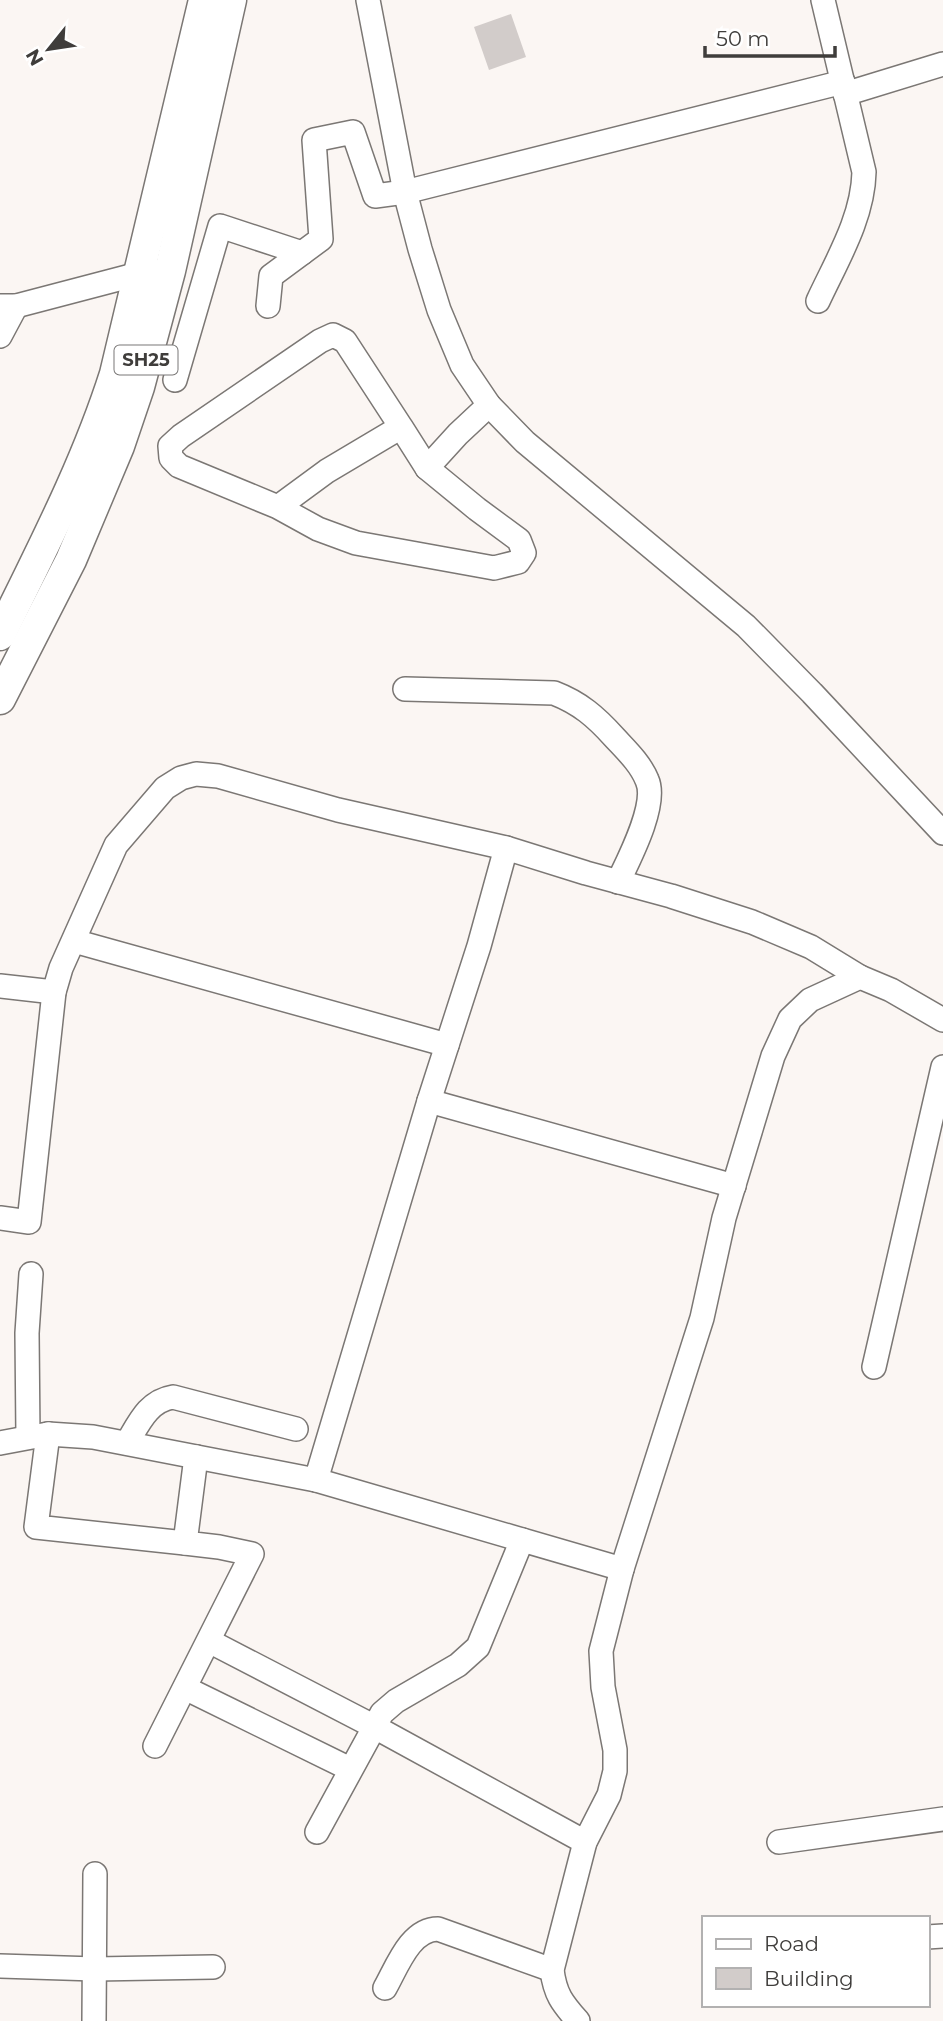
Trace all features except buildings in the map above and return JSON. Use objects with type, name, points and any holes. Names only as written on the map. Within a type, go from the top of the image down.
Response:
[{"type":"main road","name":"SH25","points":[[0,635],[77,476],[115,374],[204,0]]},
{"type":"main road","name":"SH25","points":[[0,699],[71,560],[119,446],[139,387],[170,271],[231,0]]},
{"type":"street","points":[[368,0],[405,192],[419,249],[461,366],[489,405],[524,442],[746,626],[943,833]]},
{"type":"street","points":[[818,301],[857,215],[864,192],[864,172],[823,0]]},
{"type":"street","points":[[268,306],[271,276],[321,239],[314,140],[353,132],[375,196],[405,192],[943,64]]},
{"type":"street","points":[[174,380],[220,226],[302,253]]},
{"type":"street","points":[[0,336],[8,306],[138,274],[170,271]]},
{"type":"street","points":[[333,335],[345,341],[401,427],[427,468],[519,540],[524,553],[518,562],[494,568],[356,543],[318,529],[278,508],[180,466],[171,458],[170,446],[181,436],[320,341],[333,335]]},
{"type":"street","points":[[427,468],[489,405]]},
{"type":"street","points":[[278,508],[327,471],[401,427]]},
{"type":"street","points":[[405,689],[554,693],[574,700],[600,722],[635,760],[649,783],[648,805],[636,844],[618,882]]},
{"type":"street","points":[[0,1218],[29,1222],[54,992],[61,968],[116,845],[165,788],[181,778],[196,774],[218,776],[338,810],[506,848],[752,922],[811,947],[860,977],[891,990],[943,1020]]},
{"type":"street","points":[[316,1480],[429,1101],[479,946],[506,848]]},
{"type":"street","points":[[74,941],[447,1045]]},
{"type":"street","points":[[578,2021],[561,2002],[554,1988],[552,1969],[586,1842],[609,1795],[615,1771],[615,1750],[603,1687],[601,1651],[622,1569],[702,1318],[724,1218],[773,1056],[790,1019],[810,1000],[860,977]]},
{"type":"street","points":[[0,985],[54,992]]},
{"type":"street","points":[[874,1367],[943,1067]]},
{"type":"street","points":[[429,1101],[734,1185]]},
{"type":"street","points":[[31,1273],[26,1384],[38,1436],[36,1527],[185,1543],[252,1554],[155,1745]]},
{"type":"street","points":[[127,1443],[145,1412],[164,1398],[173,1396],[296,1429]]},
{"type":"street","points":[[0,1443],[38,1436],[81,1435],[316,1480],[622,1569]]},
{"type":"street","points":[[185,1543],[196,1457]]},
{"type":"street","points":[[317,1832],[382,1713],[396,1701],[458,1665],[478,1647],[522,1540]]},
{"type":"street","points":[[209,1641],[373,1726],[586,1842]]},
{"type":"street","points":[[185,1688],[350,1769]]},
{"type":"street","points":[[779,1842],[943,1819]]},
{"type":"street","points":[[94,2021],[95,1874]]},
{"type":"street","points":[[384,1988],[414,1940],[428,1929],[438,1928],[552,1969]]},
{"type":"street","points":[[0,1966],[94,1969],[213,1967]]}]
